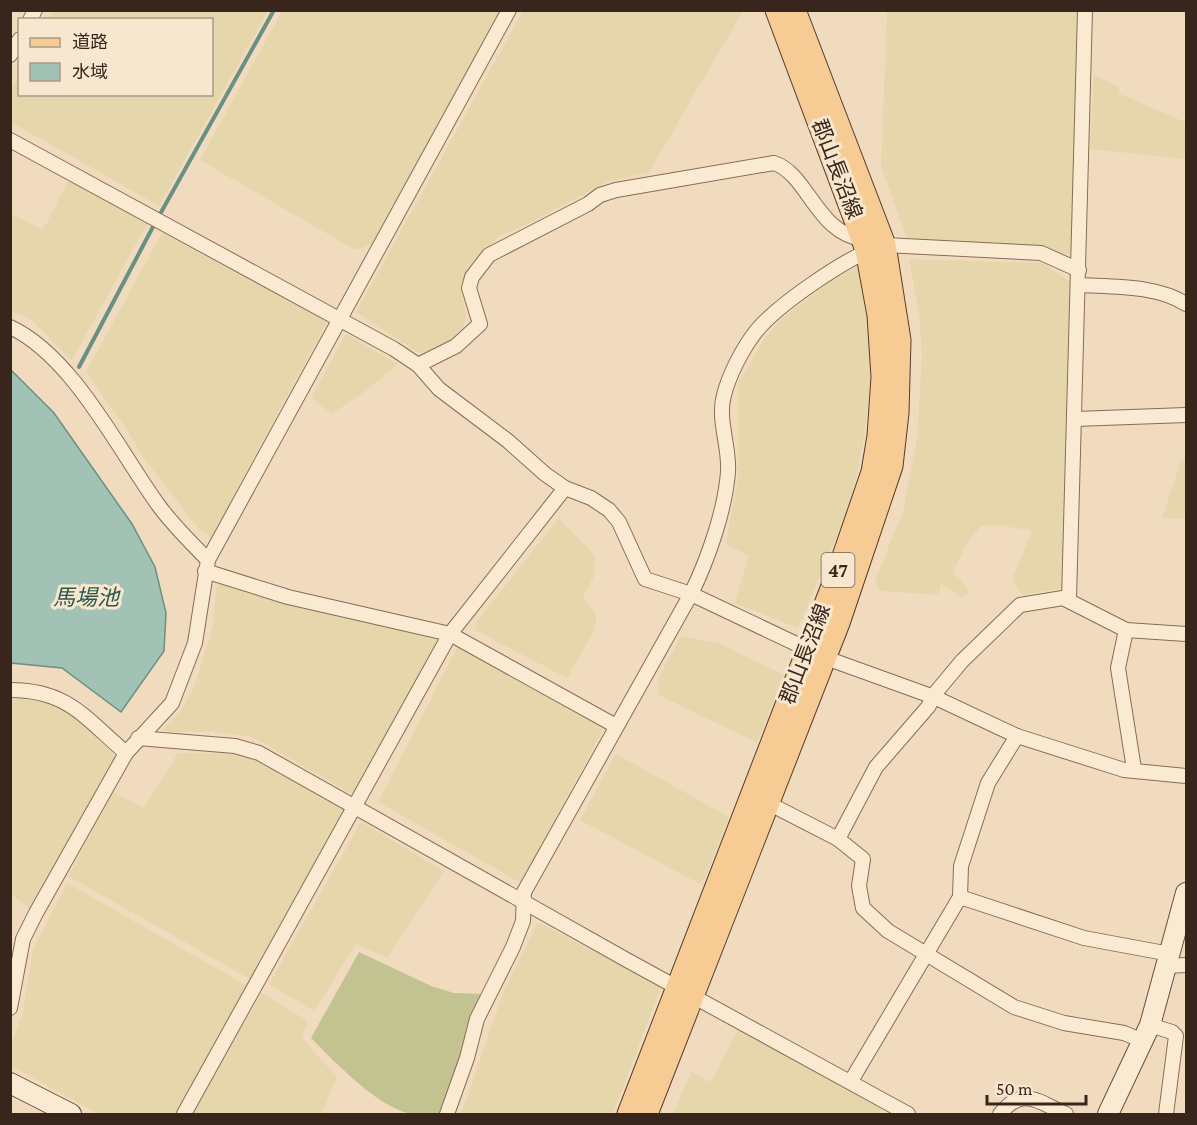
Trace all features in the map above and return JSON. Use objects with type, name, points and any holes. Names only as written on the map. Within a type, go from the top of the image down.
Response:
[{"type":"main road","name":"郡山長沼線","points":[[776,10],[871,244]]},
{"type":"main road","name":"郡山長沼線","points":[[647,1114],[685,991],[817,653],[872,472],[878,436],[882,377],[879,315],[871,244],[795,10]]},
{"type":"main road","name":"郡山長沼線","points":[[628,1114],[685,991]]},
{"type":"street","points":[[10,1008],[23,939],[126,753],[172,703],[190,660],[199,624],[206,566],[338,319],[450,122],[509,10]]},
{"type":"street","points":[[1069,599],[1085,10]]},
{"type":"street","points":[[10,55],[18,42]]},
{"type":"street","points":[[10,140],[394,349],[418,365],[439,389],[565,489],[591,498],[609,510],[619,522],[645,579],[691,594],[817,653],[934,697],[1017,736],[1117,768],[1186,776]]},
{"type":"street","points":[[418,365],[456,346],[480,324],[469,288],[472,277],[489,255],[588,204],[600,195],[616,190],[774,163],[791,175],[834,226],[848,236],[871,244],[1041,253],[1078,270]]},
{"type":"street","points":[[447,1114],[467,1058],[477,1019],[513,947],[523,921],[524,892],[711,555],[728,472],[723,397],[735,368],[754,333],[830,272],[871,244]]},
{"type":"street","points":[[1079,285],[1157,291],[1167,293],[1186,304]]},
{"type":"street","points":[[10,327],[22,333],[47,354],[78,386],[160,507],[206,566],[288,597],[450,634],[616,726]]},
{"type":"street","points":[[1075,419],[1186,414]]},
{"type":"street","points":[[184,1114],[450,634],[565,489]]},
{"type":"street","points":[[838,839],[876,767],[971,651],[1020,605],[1029,602],[1069,599],[1108,623],[1126,630],[1186,634]]},
{"type":"street","points":[[1126,630],[1118,669],[1134,769]]},
{"type":"street","points":[[10,690],[36,690],[56,696],[78,711],[126,753]]},
{"type":"street","points":[[851,1081],[960,897],[961,866],[988,783],[1017,736]]},
{"type":"street","points":[[138,738],[235,746],[254,751],[908,1114]]},
{"type":"street","points":[[759,798],[838,839],[864,860],[859,886],[863,908],[876,921],[927,955],[1023,1011],[1091,1029],[1124,1033],[1180,1033],[1166,1114]]},
{"type":"street","points":[[1108,1114],[1147,1033],[1186,893]]},
{"type":"street","points":[[960,897],[1084,938],[1186,965]]},
{"type":"street","points":[[10,1083],[71,1114]]},
{"type":"street","points":[[1000,1114],[1013,1101],[1026,1097],[1038,1100],[1066,1114]]},
{"type":"shaded area","points":[[54,11],[268,11],[159,206],[11,122],[11,90],[18,76],[18,96],[213,96],[213,18],[50,18]]},
{"type":"shaded area","points":[[282,11],[503,11],[375,243],[355,250],[200,160]]},
{"type":"shaded area","points":[[523,11],[743,11],[649,172],[607,182],[524,226],[501,235],[483,252],[460,285],[466,314],[463,328],[449,342],[431,351],[419,353],[356,312]]},
{"type":"shaded area","points":[[887,11],[1080,11],[1074,256],[1041,247],[908,241],[881,166]]},
{"type":"shaded area","points":[[1094,75],[1119,87],[1118,93],[1185,122],[1185,159],[1090,149]]},
{"type":"shaded area","points":[[69,179],[147,224],[72,360],[30,319],[11,311],[10,213],[43,230]]},
{"type":"shaded area","points":[[162,233],[327,322],[211,538],[199,529],[143,457],[128,431],[86,372]]},
{"type":"shaded area","points":[[909,259],[1043,263],[1070,282],[1061,588],[1023,595],[1012,580],[1032,531],[999,525],[981,526],[968,541],[953,572],[970,591],[962,598],[941,584],[938,595],[880,591],[875,581],[903,511],[917,440],[922,354],[919,313]]},
{"type":"shaded area","points":[[859,266],[869,322],[872,369],[865,432],[855,484],[841,526],[798,628],[735,603],[749,556],[726,544],[738,477],[738,384],[763,341],[779,321],[828,283]]},
{"type":"shaded area","points":[[346,334],[398,364],[368,389],[332,414],[311,398]]},
{"type":"shaded area","points":[[1181,460],[1186,460],[1186,519],[1162,518]]},
{"type":"shaded area","points":[[559,518],[595,556],[595,575],[583,595],[596,614],[595,630],[567,678],[475,630],[476,622]]},
{"type":"shaded area","points":[[217,581],[437,640],[355,796],[262,742],[247,736],[214,732],[168,732],[164,729],[181,711],[195,685],[213,625]]},
{"type":"shaded area","points":[[681,636],[721,644],[784,675],[757,743],[657,694],[659,677]]},
{"type":"shaded area","points":[[458,646],[605,726],[521,883],[378,802]]},
{"type":"shaded area","points":[[24,698],[58,705],[87,727],[116,757],[30,909],[11,894],[10,700]]},
{"type":"shaded area","points":[[178,753],[244,754],[347,811],[252,980],[68,876],[113,792],[144,808]]},
{"type":"shaded area","points":[[616,754],[729,817],[702,885],[580,820]]},
{"type":"shaded area","points":[[361,822],[444,871],[387,958],[356,944],[314,1011],[269,984]]},
{"type":"shaded area","points":[[67,883],[249,987],[177,1114],[98,1114],[12,1066],[10,1050],[23,1012],[33,950]]},
{"type":"shaded area","points":[[538,922],[661,987],[613,1114],[461,1114],[504,990]]},
{"type":"shaded area","points":[[262,993],[308,1021],[302,1038],[337,1077],[322,1114],[191,1114]]},
{"type":"shaded area","points":[[739,1028],[884,1108],[880,1114],[673,1114],[691,1072],[711,1082]]},
{"type":"green space","points":[[359,952],[431,986],[454,993],[486,994],[442,1114],[414,1114],[387,1104],[359,1084],[311,1038]]},
{"type":"water","name":"馬場池","points":[[11,370],[54,413],[132,524],[155,567],[166,613],[164,651],[121,712],[62,668],[11,663]]},
{"type":"waterway","points":[[159,216],[274,10]]},
{"type":"waterway","points":[[79,367],[155,223]]}]
